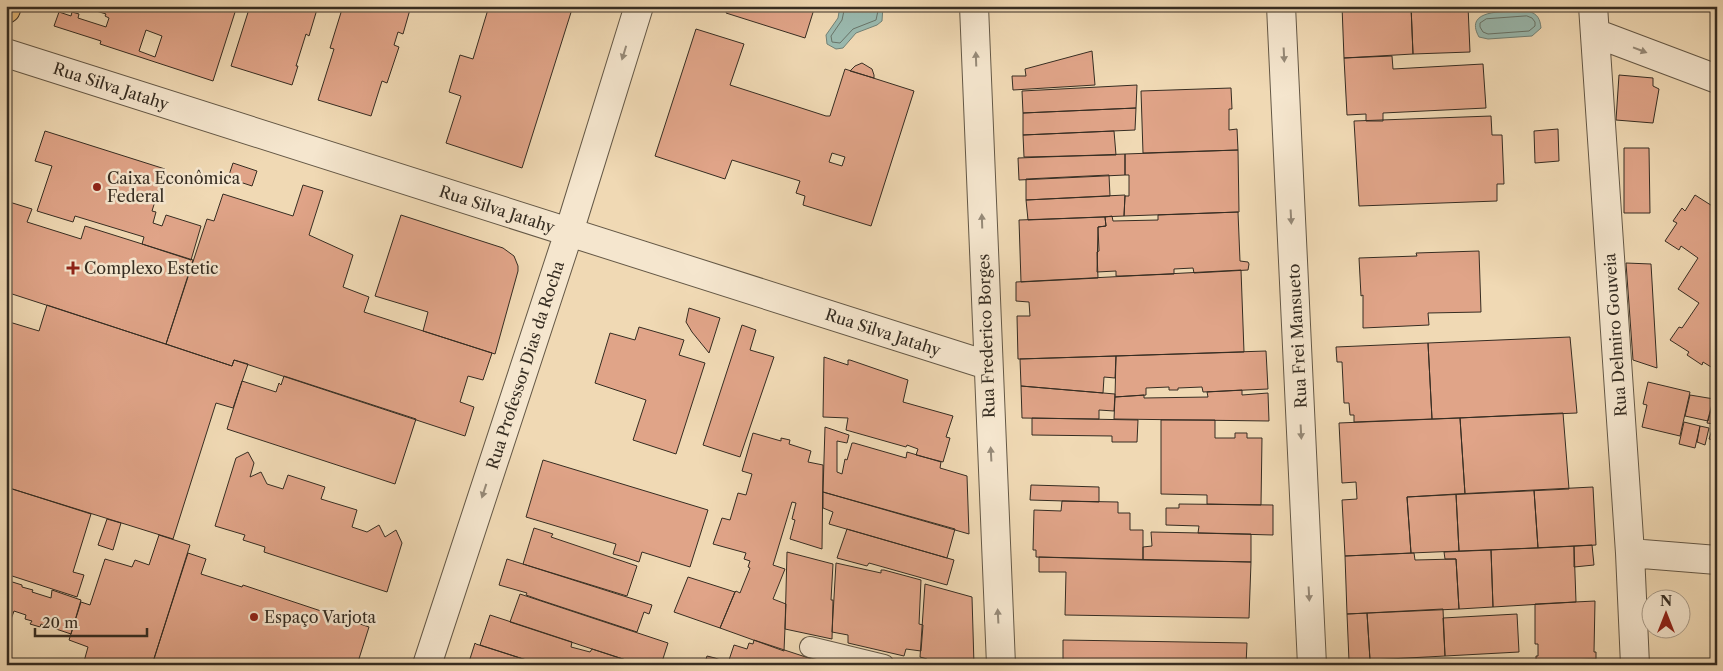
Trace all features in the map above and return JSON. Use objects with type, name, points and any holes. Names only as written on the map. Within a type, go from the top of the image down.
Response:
[{"type":"street","name":"Rua Professor Dias da Rocha","points":[[427,665],[569,232],[639,6]]},
{"type":"street","name":"Rua Frederico Borges","points":[[974,6],[1000,665]]},
{"type":"street","name":"Rua Frei Mansueto","points":[[1281,6],[1312,665]]},
{"type":"street","points":[[1594,19],[1717,79]]},
{"type":"street","name":"Rua Delmiro Gouveia","points":[[1594,19],[1630,553],[1635,665]]},
{"type":"street","name":"Rua Silva Jatahy","points":[[6,53],[987,365]]},
{"type":"street","points":[[1630,553],[1717,560]]},
{"type":"lane","points":[[810,647],[884,665]]},
{"type":"water","points":[[840,6],[883,6],[882,21],[877,25],[856,33],[843,48],[836,49],[827,44],[826,35],[838,18]]},
{"type":"water","points":[[1528,11],[1536,15],[1541,25],[1541,28],[1532,36],[1488,39],[1479,37],[1475,27],[1477,20],[1482,16],[1490,13]]},
{"type":"building","points":[[80,6],[237,6],[213,81],[100,44],[101,41],[54,26],[59,12],[71,16],[72,12],[79,14],[78,18],[106,27],[109,18],[105,16],[106,14]],"holes":[[[146,30],[162,36],[155,57],[139,51]]]},
{"type":"building","points":[[250,6],[318,6],[309,36],[306,34],[292,85],[231,66]]},
{"type":"building","points":[[343,6],[411,6],[403,34],[398,32],[394,45],[399,47],[387,83],[382,81],[371,116],[318,100],[334,49],[330,48]]},
{"type":"building","points":[[489,6],[573,6],[522,168],[446,143],[461,96],[449,92],[460,55],[473,59]]},
{"type":"building","points":[[728,6],[815,6],[805,38],[726,13]]},
{"type":"building","points":[[1342,6],[1411,6],[1413,54],[1344,58]]},
{"type":"building","points":[[1411,6],[1468,6],[1470,52],[1413,54]]},
{"type":"building","points":[[696,29],[744,44],[730,85],[826,116],[830,116],[845,69],[914,91],[871,226],[803,205],[805,196],[796,193],[800,181],[732,160],[725,179],[655,156]],"holes":[[[832,153],[845,157],[842,166],[829,162]]]},
{"type":"building","points":[[1092,51],[1095,85],[1013,90],[1012,76],[1026,76],[1025,69]]},
{"type":"building","points":[[1392,56],[1393,69],[1483,64],[1486,108],[1383,113],[1383,121],[1366,121],[1366,114],[1347,115],[1344,58]]},
{"type":"building","points":[[862,63],[872,69],[874,78],[850,71]]},
{"type":"building","points":[[1619,75],[1653,78],[1653,86],[1659,89],[1653,123],[1616,120]]},
{"type":"building","points":[[1137,85],[1136,108],[1023,113],[1022,91]]},
{"type":"building","points":[[1231,88],[1232,109],[1229,109],[1229,130],[1237,129],[1238,150],[1143,153],[1141,91]]},
{"type":"building","points":[[1136,108],[1135,130],[1023,135],[1023,113]]},
{"type":"building","points":[[1491,116],[1492,135],[1502,135],[1504,184],[1497,184],[1497,201],[1359,206],[1354,121]]},
{"type":"building","points":[[1558,129],[1559,161],[1535,163],[1534,131]]},
{"type":"building","points":[[45,131],[165,169],[152,211],[156,212],[153,223],[162,226],[166,215],[201,226],[191,260],[142,244],[144,237],[75,216],[73,222],[37,211],[52,166],[35,161]]},
{"type":"building","points":[[1114,131],[1116,155],[1024,157],[1023,135]]},
{"type":"building","points":[[1624,148],[1649,148],[1650,213],[1624,213]]},
{"type":"building","points":[[1238,150],[1239,212],[1124,216],[1125,196],[1129,196],[1129,175],[1125,175],[1125,154]]},
{"type":"building","points":[[1125,154],[1125,175],[1019,180],[1018,158]]},
{"type":"building","points":[[233,163],[257,171],[252,186],[228,178]]},
{"type":"building","points":[[1109,175],[1110,196],[1026,200],[1026,179]]},
{"type":"building","points":[[303,185],[323,191],[309,235],[353,255],[343,287],[369,297],[364,312],[492,353],[483,380],[468,376],[460,402],[474,407],[465,436],[234,360],[232,366],[166,344],[207,219],[214,221],[223,194],[293,216]]},
{"type":"building","points":[[1125,195],[1124,216],[1028,220],[1026,200]]},
{"type":"building","points":[[1695,195],[1717,209],[1716,370],[1703,362],[1702,365],[1687,355],[1689,352],[1670,340],[1679,327],[1682,328],[1699,303],[1678,289],[1698,258],[1681,246],[1679,250],[1665,241],[1677,223],[1673,221],[1682,208],[1685,211]]},
{"type":"building","points":[[6,201],[32,209],[27,222],[81,239],[85,226],[193,260],[166,344],[6,292]]},
{"type":"building","points":[[1238,212],[1240,261],[1248,262],[1248,270],[1194,273],[1193,268],[1174,269],[1174,274],[1121,276],[1116,276],[1116,271],[1097,272],[1098,227],[1106,226],[1105,217],[1112,216],[1113,221],[1158,220],[1158,215]]},
{"type":"building","points":[[401,215],[503,248],[514,256],[518,271],[495,354],[423,331],[428,312],[375,296]]},
{"type":"building","points":[[1105,217],[1106,226],[1098,227],[1098,278],[1021,282],[1019,220]]},
{"type":"building","points":[[1479,251],[1481,312],[1428,313],[1429,325],[1363,328],[1363,295],[1361,296],[1359,258],[1417,256],[1416,253]]},
{"type":"building","points":[[1626,263],[1651,264],[1657,368],[1633,360]]},
{"type":"building","points":[[1241,270],[1244,352],[1018,359],[1017,316],[1030,316],[1029,302],[1016,301],[1016,282]]},
{"type":"building","points":[[47,305],[232,366],[234,360],[248,364],[233,408],[216,403],[173,539],[6,487],[6,321],[39,331]]},
{"type":"building","points":[[689,308],[720,318],[709,353],[686,322]]},
{"type":"building","points":[[742,325],[756,330],[750,350],[774,357],[740,457],[703,445]]},
{"type":"building","points":[[639,327],[684,340],[679,355],[705,363],[676,454],[633,440],[646,400],[595,383],[610,333],[635,340]]},
{"type":"building","points":[[1570,337],[1577,413],[1432,419],[1428,343]]},
{"type":"building","points":[[1428,343],[1432,419],[1354,422],[1354,415],[1350,415],[1349,403],[1344,403],[1342,362],[1337,362],[1336,347]]},
{"type":"building","points":[[1266,351],[1268,389],[1203,392],[1202,387],[1178,388],[1178,390],[1169,390],[1169,387],[1146,388],[1146,395],[1115,397],[1116,356]]},
{"type":"building","points":[[1116,356],[1115,378],[1104,377],[1103,393],[1021,386],[1020,359]]},
{"type":"building","points":[[824,357],[848,365],[848,360],[850,360],[908,380],[903,402],[953,416],[946,437],[950,438],[943,462],[916,455],[918,449],[907,445],[906,447],[846,430],[848,418],[823,417]]},
{"type":"building","points":[[284,376],[416,419],[395,484],[227,429],[242,381],[276,392]]},
{"type":"building","points":[[1648,382],[1690,392],[1680,436],[1642,427],[1647,405],[1643,404]]},
{"type":"building","points":[[1021,386],[1115,394],[1114,411],[1099,410],[1099,419],[1022,418]]},
{"type":"building","points":[[1242,390],[1242,395],[1268,393],[1269,421],[1114,419],[1115,397],[1144,395],[1144,398],[1208,397],[1207,392]]},
{"type":"building","points":[[1690,395],[1714,399],[1708,421],[1685,416]]},
{"type":"building","points":[[1712,404],[1717,405],[1717,441],[1709,439],[1714,424],[1707,423]]},
{"type":"building","points":[[1563,413],[1569,489],[1465,494],[1460,418]]},
{"type":"building","points":[[1032,418],[1138,420],[1137,442],[1112,442],[1112,436],[1032,435]]},
{"type":"building","points":[[1460,418],[1465,494],[1407,497],[1411,553],[1345,556],[1342,500],[1357,499],[1356,482],[1342,483],[1339,423]]},
{"type":"building","points":[[1161,420],[1215,420],[1215,438],[1235,438],[1235,433],[1247,433],[1247,438],[1262,438],[1261,505],[1207,504],[1207,495],[1161,494]]},
{"type":"building","points":[[1684,422],[1700,426],[1695,448],[1679,444]]},
{"type":"building","points":[[1700,426],[1709,428],[1705,445],[1697,442]]},
{"type":"building","points":[[825,427],[849,435],[847,443],[837,441],[837,472],[842,474],[845,459],[847,460],[852,443],[854,443],[906,458],[907,452],[941,462],[940,468],[967,476],[969,534],[823,492]]},
{"type":"building","points":[[753,433],[781,441],[781,438],[790,440],[789,444],[811,451],[808,462],[823,465],[822,549],[790,539],[795,520],[792,519],[796,503],[792,502],[773,565],[785,569],[773,599],[786,604],[784,651],[720,628],[735,592],[740,593],[750,568],[748,567],[750,561],[744,559],[746,553],[713,544],[722,518],[730,520],[738,493],[746,495],[752,474],[742,471]]},
{"type":"building","points":[[248,452],[254,463],[250,477],[261,472],[267,484],[283,489],[288,475],[325,487],[321,499],[357,510],[352,527],[367,532],[379,525],[385,537],[396,530],[402,543],[387,592],[264,552],[265,547],[243,540],[245,535],[215,526],[236,458]]},
{"type":"building","points":[[543,460],[708,510],[690,567],[642,552],[639,562],[613,554],[616,544],[526,517]]},
{"type":"building","points":[[1031,485],[1099,487],[1099,502],[1030,500]]},
{"type":"building","points":[[6,487],[91,514],[73,572],[84,575],[77,597],[6,574]]},
{"type":"building","points":[[1593,487],[1596,545],[1538,548],[1534,490]]},
{"type":"building","points":[[1534,490],[1538,548],[1459,551],[1456,494]]},
{"type":"building","points":[[823,492],[955,529],[947,558],[829,524],[833,512],[823,508]]},
{"type":"building","points":[[1456,494],[1459,551],[1411,553],[1407,497]]},
{"type":"building","points":[[1062,501],[1118,502],[1118,513],[1130,513],[1130,530],[1143,530],[1143,560],[1036,557],[1036,550],[1033,550],[1034,510],[1061,511]]},
{"type":"building","points":[[1179,504],[1273,505],[1273,535],[1198,533],[1199,526],[1166,525],[1166,508],[1179,508]]},
{"type":"building","points":[[107,519],[121,523],[113,550],[98,545]]},
{"type":"building","points":[[534,528],[553,534],[551,537],[637,566],[627,596],[523,564]]},
{"type":"building","points":[[847,529],[954,560],[947,585],[869,563],[867,566],[837,558]]},
{"type":"building","points":[[1151,532],[1251,534],[1251,562],[1143,560],[1143,547],[1152,546]]},
{"type":"building","points":[[159,535],[190,545],[152,665],[83,665],[88,647],[69,640],[81,602],[90,605],[105,559],[132,567],[135,560],[149,565]]},
{"type":"building","points":[[1592,545],[1594,565],[1574,567],[1574,546]]},
{"type":"building","points":[[1574,546],[1576,602],[1493,607],[1491,550]]},
{"type":"building","points":[[1491,550],[1493,607],[1459,609],[1456,559],[1445,559],[1444,552]]},
{"type":"building","points":[[787,552],[833,564],[831,600],[833,600],[832,639],[785,629]]},
{"type":"building","name":"Espaço Varjota","points":[[188,553],[206,559],[201,574],[242,587],[243,585],[369,627],[357,665],[152,665]]},
{"type":"building","points":[[1414,553],[1415,560],[1456,559],[1459,609],[1347,614],[1345,556]]},
{"type":"building","points":[[1039,557],[1251,562],[1249,618],[1065,615],[1066,572],[1039,572]]},
{"type":"building","points":[[507,559],[652,605],[649,614],[644,612],[637,632],[499,585]]},
{"type":"building","points":[[836,563],[881,573],[881,570],[884,570],[921,580],[919,624],[923,625],[921,651],[906,649],[904,656],[848,643],[848,635],[832,632]]},
{"type":"building","points":[[688,577],[735,592],[720,628],[674,612]]},
{"type":"building","points":[[6,580],[51,598],[52,590],[81,600],[71,634],[41,624],[40,627],[30,624],[32,621],[25,619],[26,615],[14,611],[6,633]]},
{"type":"building","points":[[925,584],[972,597],[974,665],[933,665],[926,663],[927,659],[920,657]]},
{"type":"building","points":[[520,594],[668,643],[661,665],[641,665],[510,622]]},
{"type":"building","points":[[1595,601],[1594,652],[1596,652],[1596,659],[1536,661],[1538,644],[1535,644],[1535,604]]},
{"type":"building","points":[[1443,609],[1445,656],[1370,660],[1367,613]]},
{"type":"building","points":[[1367,613],[1370,660],[1349,661],[1347,614]]},
{"type":"building","points":[[1517,614],[1519,652],[1445,656],[1443,618]]},
{"type":"building","points":[[490,615],[572,642],[571,647],[590,652],[592,649],[629,661],[628,665],[542,665],[480,645]]},
{"type":"building","points":[[754,640],[824,663],[825,659],[845,665],[734,665],[728,663],[734,645],[747,649],[749,643],[753,644]]},
{"type":"building","points":[[1063,640],[1247,643],[1246,665],[1063,665]]},
{"type":"building","points":[[476,644],[542,665],[468,665]]},
{"type":"building","points":[[707,656],[715,658],[734,665],[704,665]]},
{"type":"place","name":"Caixa Econômica Federal","points":[[97,187]]},
{"type":"place","name":"Complexo Estetic","points":[[73,268]]},
{"type":"place","name":"Espaço Varjota","points":[[254,617]]}]
